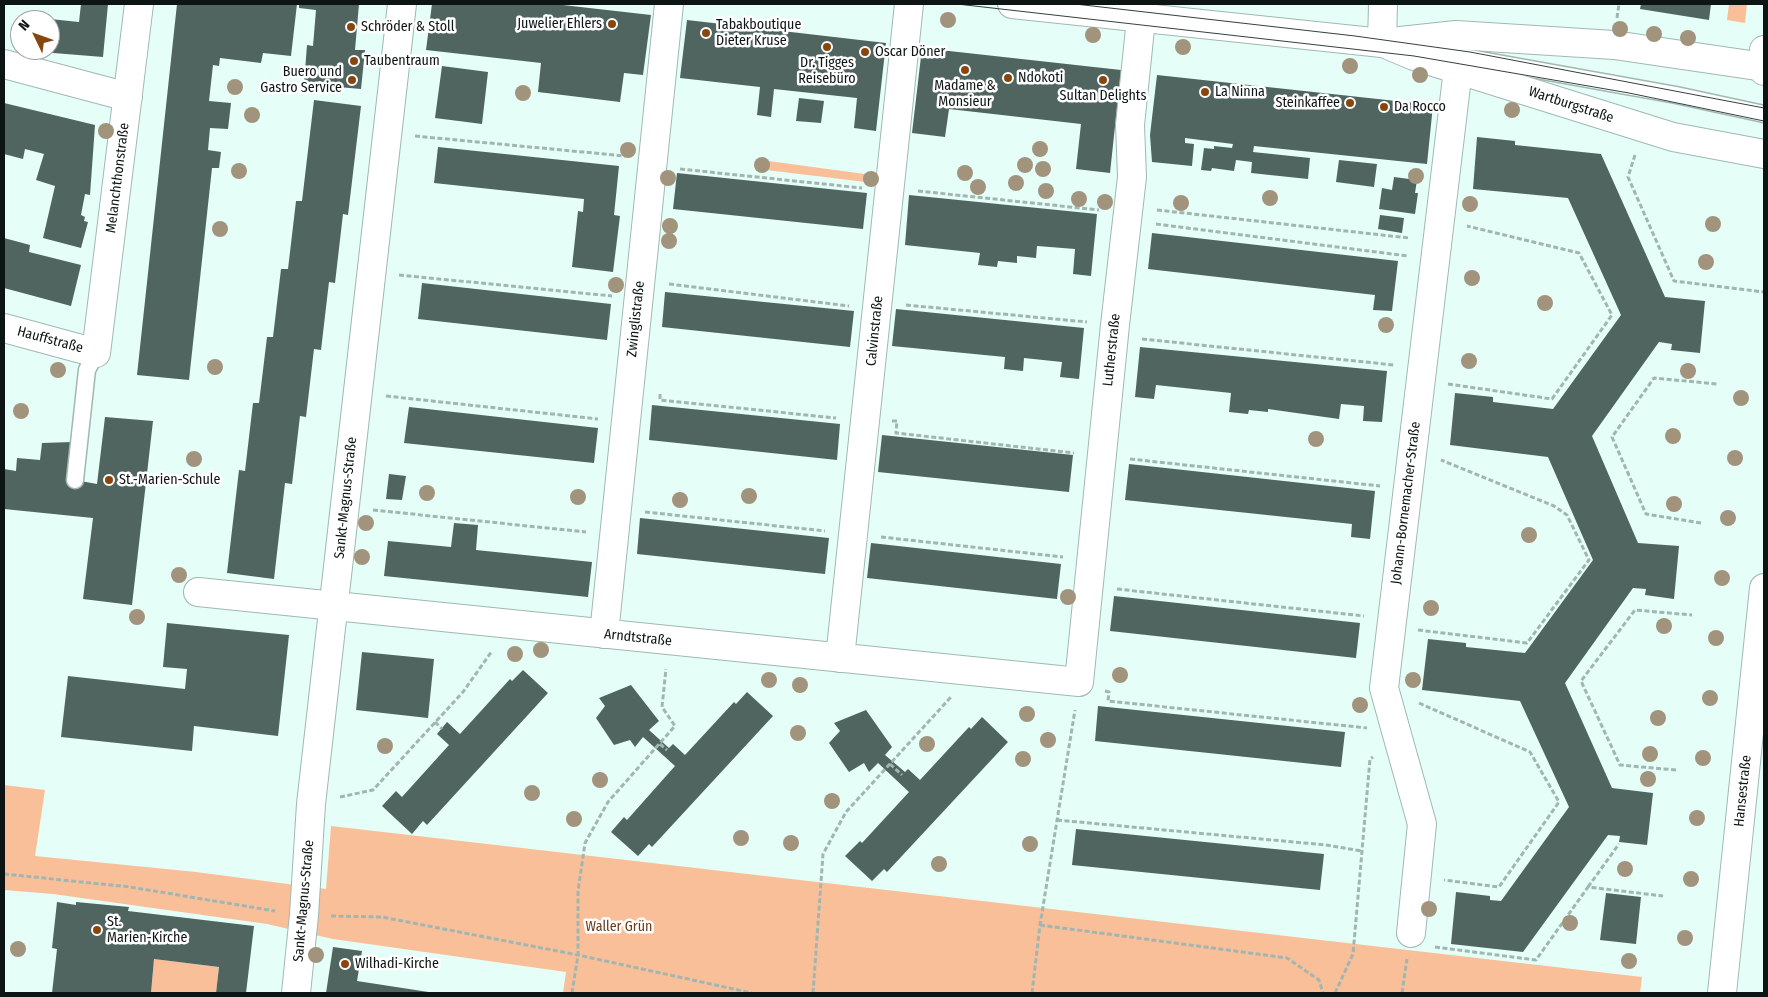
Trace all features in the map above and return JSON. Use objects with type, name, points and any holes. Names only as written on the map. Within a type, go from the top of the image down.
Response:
[{"type":"street","name":"Melanchthonstraße","points":[[96,353],[139,4]]},
{"type":"street","name":"Sankt-Magnus-Straße","points":[[296,993],[304,915],[311,804],[402,4]]},
{"type":"street","name":"Zwinglistraße","points":[[604,634],[669,4]]},
{"type":"street","name":"Calvinstraße","points":[[840,658],[877,310],[902,191],[909,4]]},
{"type":"street","name":"Wartburgstraße","points":[[1012,4],[1382,43],[1456,35],[1614,45],[1764,64]]},
{"type":"street","points":[[1382,43],[1383,4]]},
{"type":"street","name":"Lutherstraße","points":[[1079,682],[1114,325],[1132,177],[1130,125],[1141,19]]},
{"type":"street","name":"Wartburgstraße","points":[[1382,43],[1673,137],[1764,154]]},
{"type":"street","points":[[4,64],[128,97]]},
{"type":"street","name":"Johann-Bornemacher-Straße","points":[[1421,940],[1417,876],[1422,824],[1384,688],[1458,69]]},
{"type":"street","name":"Hauffstraße","points":[[4,328],[96,353]]},
{"type":"street","name":"Hansestraße","points":[[1722,993],[1764,588]]},
{"type":"street","name":"Arndtstraße","points":[[198,592],[1079,682]]},
{"type":"lane","points":[[1382,43],[1676,95],[1764,114]]},
{"type":"lane","points":[[75,480],[87,370],[96,353]]},
{"type":"path","points":[[1644,128],[1628,177],[1674,281],[1764,292]]},
{"type":"path","points":[[428,138],[653,158]]},
{"type":"path","points":[[679,169],[1128,213],[1150,209],[1437,240],[1579,253],[1612,315],[1552,399],[1421,374],[1150,339]]},
{"type":"path","points":[[1161,225],[1437,240]]},
{"type":"path","points":[[412,276],[638,299]]},
{"type":"path","points":[[669,284],[877,310]]},
{"type":"path","points":[[906,305],[1114,325]]},
{"type":"path","points":[[1702,523],[1646,514],[1612,437],[1654,378],[1717,384]]},
{"type":"path","points":[[660,388],[660,400],[865,420]]},
{"type":"path","points":[[400,398],[626,422]]},
{"type":"path","points":[[897,421],[896,433],[1102,456]]},
{"type":"path","points":[[1123,590],[1391,623],[1527,643],[1589,560],[1567,515],[1554,506],[1412,448]]},
{"type":"path","points":[[1134,460],[1408,489]]},
{"type":"path","points":[[398,512],[614,536]]},
{"type":"path","points":[[645,512],[853,534]]},
{"type":"path","points":[[880,537],[1091,560]]},
{"type":"path","points":[[1676,770],[1620,765],[1581,680],[1635,610],[1692,615]]},
{"type":"path","points":[[311,804],[373,790],[463,692],[512,625]]},
{"type":"path","points":[[572,993],[578,955],[578,891],[586,843],[608,802],[675,726],[662,707],[668,640]]},
{"type":"path","points":[[813,993],[823,854],[846,812],[975,671]]},
{"type":"path","points":[[1032,993],[1040,925],[1079,682]]},
{"type":"path","points":[[1384,688],[1530,752],[1559,802],[1499,887],[1417,876]]},
{"type":"path","points":[[1109,692],[1108,701],[1397,735]]},
{"type":"path","points":[[435,722],[442,729]]},
{"type":"path","points":[[1335,993],[1353,954],[1370,759],[1397,735]]},
{"type":"path","points":[[660,744],[667,750]]},
{"type":"path","points":[[890,764],[902,776]]},
{"type":"path","points":[[1057,820],[1316,844],[1362,851]]},
{"type":"path","points":[[1421,940],[1536,960],[1619,844]]},
{"type":"path","points":[[4,874],[130,887],[304,915],[382,918],[578,955],[752,993]]},
{"type":"path","points":[[1588,887],[1663,896]]},
{"type":"path","points":[[1040,925],[1287,958],[1319,980],[1323,993]]},
{"type":"green space","points":[[1729,4],[1747,4],[1745,23],[1727,20]]},
{"type":"green space","points":[[761,160],[872,175],[875,180],[874,183],[758,169],[756,165]]},
{"type":"green space","name":"Waller Grün","points":[[4,785],[45,790],[35,856],[196,872],[326,889],[331,826],[1642,977],[1640,993],[563,993],[566,972],[333,939],[267,924],[53,894],[4,890]]},
{"type":"green space","points":[[154,959],[219,967],[216,993],[151,993]]},
{"type":"building","points":[[81,4],[108,4],[103,57],[60,54],[60,20],[79,22]]},
{"type":"building","points":[[177,4],[297,4],[291,56],[263,53],[261,63],[220,58],[219,66],[213,65],[209,101],[231,103],[228,129],[210,128],[208,150],[221,152],[219,168],[212,168],[189,380],[137,375]]},
{"type":"building","points":[[299,4],[359,4],[355,50],[365,50],[361,89],[304,84],[307,45],[313,46],[316,10],[299,8]]},
{"type":"building","points":[[432,4],[554,4],[651,15],[643,75],[624,73],[620,102],[538,92],[541,63],[426,50]]},
{"type":"building","points":[[1641,4],[1711,4],[1709,20],[1640,9]]},
{"type":"building","points":[[687,20],[886,43],[876,131],[854,128],[857,98],[774,89],[771,117],[757,115],[760,87],[680,78]]},
{"type":"building","points":[[922,48],[1121,70],[1110,173],[1076,169],[1081,124],[949,109],[945,137],[912,133]]},
{"type":"building","points":[[442,66],[488,72],[482,124],[435,118]]},
{"type":"building","points":[[1157,75],[1433,105],[1427,164],[1254,146],[1253,152],[1310,158],[1308,179],[1251,173],[1252,162],[1236,160],[1234,171],[1212,168],[1211,171],[1201,170],[1204,148],[1214,149],[1214,146],[1232,148],[1233,144],[1185,138],[1185,143],[1194,144],[1192,166],[1152,162],[1150,135]]},
{"type":"building","points":[[799,98],[824,101],[821,123],[796,121]]},
{"type":"building","points":[[314,100],[361,106],[348,215],[343,214],[335,283],[329,282],[321,350],[314,349],[306,417],[300,416],[292,484],[285,483],[274,579],[227,573],[239,470],[245,471],[253,403],[259,403],[267,337],[273,337],[281,269],[288,269],[296,201],[302,201]]},
{"type":"building","points":[[4,103],[95,125],[90,195],[85,194],[81,215],[85,217],[84,221],[88,222],[81,248],[43,238],[55,186],[36,180],[44,154],[25,149],[23,159],[4,154]]},
{"type":"building","points":[[1477,137],[1515,141],[1515,145],[1601,154],[1665,297],[1705,301],[1700,353],[1671,350],[1672,344],[1659,342],[1592,436],[1638,543],[1679,546],[1674,599],[1645,595],[1646,589],[1633,588],[1565,683],[1612,788],[1653,793],[1647,845],[1619,842],[1620,836],[1608,835],[1523,952],[1451,944],[1456,892],[1490,896],[1490,900],[1501,901],[1569,807],[1520,701],[1422,690],[1428,639],[1466,643],[1466,647],[1525,653],[1593,560],[1548,457],[1450,445],[1455,393],[1493,397],[1493,402],[1553,409],[1621,315],[1568,198],[1473,189]]},
{"type":"building","points":[[438,147],[619,166],[614,215],[620,216],[613,272],[572,267],[578,211],[583,212],[584,199],[434,183]]},
{"type":"building","points":[[1339,160],[1377,164],[1374,187],[1336,182]]},
{"type":"building","points":[[677,173],[867,193],[863,229],[673,209]]},
{"type":"building","points":[[1394,177],[1417,180],[1415,193],[1418,193],[1415,214],[1379,209],[1382,188],[1392,190]]},
{"type":"building","points":[[909,195],[1097,214],[1091,276],[1073,274],[1075,249],[1037,246],[1036,258],[1017,256],[1017,263],[998,261],[997,267],[978,265],[980,253],[905,245]]},
{"type":"building","points":[[1380,215],[1404,218],[1402,233],[1378,229]]},
{"type":"building","points":[[1152,233],[1398,261],[1392,311],[1373,310],[1375,295],[1148,269]]},
{"type":"building","points":[[4,238],[30,245],[29,252],[81,265],[71,306],[4,288]]},
{"type":"building","points":[[422,283],[611,304],[607,340],[418,319]]},
{"type":"building","points":[[665,292],[854,311],[850,347],[662,327]]},
{"type":"building","points":[[896,309],[1084,328],[1079,379],[1060,377],[1062,362],[1024,358],[1023,371],[1004,369],[1005,357],[892,346]]},
{"type":"building","points":[[1140,347],[1387,371],[1382,422],[1363,421],[1364,406],[1341,404],[1339,419],[1268,409],[1268,412],[1249,410],[1248,414],[1229,412],[1231,393],[1156,385],[1154,399],[1135,397]]},
{"type":"building","points":[[652,405],[840,424],[837,460],[649,440]]},
{"type":"building","points":[[409,407],[598,428],[594,463],[404,443]]},
{"type":"building","points":[[105,417],[153,421],[132,605],[83,599],[93,518],[4,509],[4,469],[16,471],[17,458],[40,460],[42,443],[72,442],[75,480],[97,484]]},
{"type":"building","points":[[882,435],[1073,455],[1069,492],[878,472]]},
{"type":"building","points":[[1129,464],[1375,491],[1370,539],[1351,537],[1352,524],[1125,500]]},
{"type":"building","points":[[389,474],[406,476],[402,500],[386,499]]},
{"type":"building","points":[[640,518],[829,538],[825,574],[637,554]]},
{"type":"building","points":[[454,523],[478,525],[476,550],[592,562],[588,597],[384,576],[388,541],[451,547]]},
{"type":"building","points":[[871,543],[1061,564],[1057,599],[867,578]]},
{"type":"building","points":[[1114,596],[1360,623],[1356,658],[1110,631]]},
{"type":"building","points":[[167,623],[289,635],[278,736],[194,726],[192,751],[61,737],[68,676],[185,689],[187,669],[163,667]]},
{"type":"building","points":[[362,652],[434,659],[428,718],[356,710]]},
{"type":"building","points":[[523,670],[548,693],[427,825],[423,821],[412,834],[382,806],[396,791],[402,797],[449,745],[437,734],[447,722],[460,734],[510,679],[512,681]]},
{"type":"building","points":[[631,685],[659,721],[649,730],[669,748],[673,744],[685,755],[734,702],[736,704],[747,692],[773,716],[652,847],[649,844],[638,856],[611,832],[624,817],[627,820],[675,766],[643,737],[635,747],[630,740],[614,745],[596,718],[605,706],[599,698]]},
{"type":"building","points":[[1098,706],[1345,732],[1341,767],[1095,741]]},
{"type":"building","points":[[866,710],[892,747],[885,755],[905,772],[908,769],[920,780],[969,727],[971,729],[982,717],[1008,742],[887,872],[884,869],[872,881],[845,856],[860,841],[862,843],[909,792],[878,763],[869,772],[864,763],[849,772],[829,743],[840,731],[834,723]]},
{"type":"building","points":[[1076,829],[1324,854],[1320,890],[1072,865]]},
{"type":"building","points":[[1606,893],[1641,897],[1636,944],[1600,940]]},
{"type":"building","points":[[57,902],[76,905],[76,902],[129,907],[128,911],[254,926],[246,993],[216,993],[219,967],[154,959],[151,993],[52,993],[57,949],[52,948]]},
{"type":"building","name":"Wilhadi-Kirche","points":[[333,947],[362,951],[357,981],[435,993],[326,993]]},
{"type":"tram line","points":[[957,4],[1414,56],[1629,93],[1764,121]]},
{"type":"tram line","points":[[1075,4],[1355,36],[1470,52],[1764,108]]},
{"type":"place","name":"Juwelier Ehlers","points":[[612,24]]},
{"type":"place","name":"Schröder & Stoll","points":[[351,27]]},
{"type":"place","name":"Tabakboutique Dieter Kruse","points":[[706,33]]},
{"type":"place","name":"Dr. Tigges Reisebüro","points":[[827,47]]},
{"type":"place","name":"Oscar Döner","points":[[865,52]]},
{"type":"place","name":"Taubentraum","points":[[354,61]]},
{"type":"place","name":"Madame & Monsieur","points":[[965,70]]},
{"type":"place","name":"Ndokoti","points":[[1008,78]]},
{"type":"place","name":"Buero und Gastro Service","points":[[352,80]]},
{"type":"place","name":"Sultan Delights","points":[[1103,80]]},
{"type":"place","name":"La Ninna","points":[[1205,92]]},
{"type":"place","name":"Steinkaffee","points":[[1350,103]]},
{"type":"place","name":"Da Rocco","points":[[1384,107]]},
{"type":"place","name":"St.-Marien-Schule","points":[[109,480]]},
{"type":"place","name":"St. Marien-Kirche","points":[[97,930]]},
{"type":"place","name":"Wilhadi-Kirche","points":[[345,964]]}]
